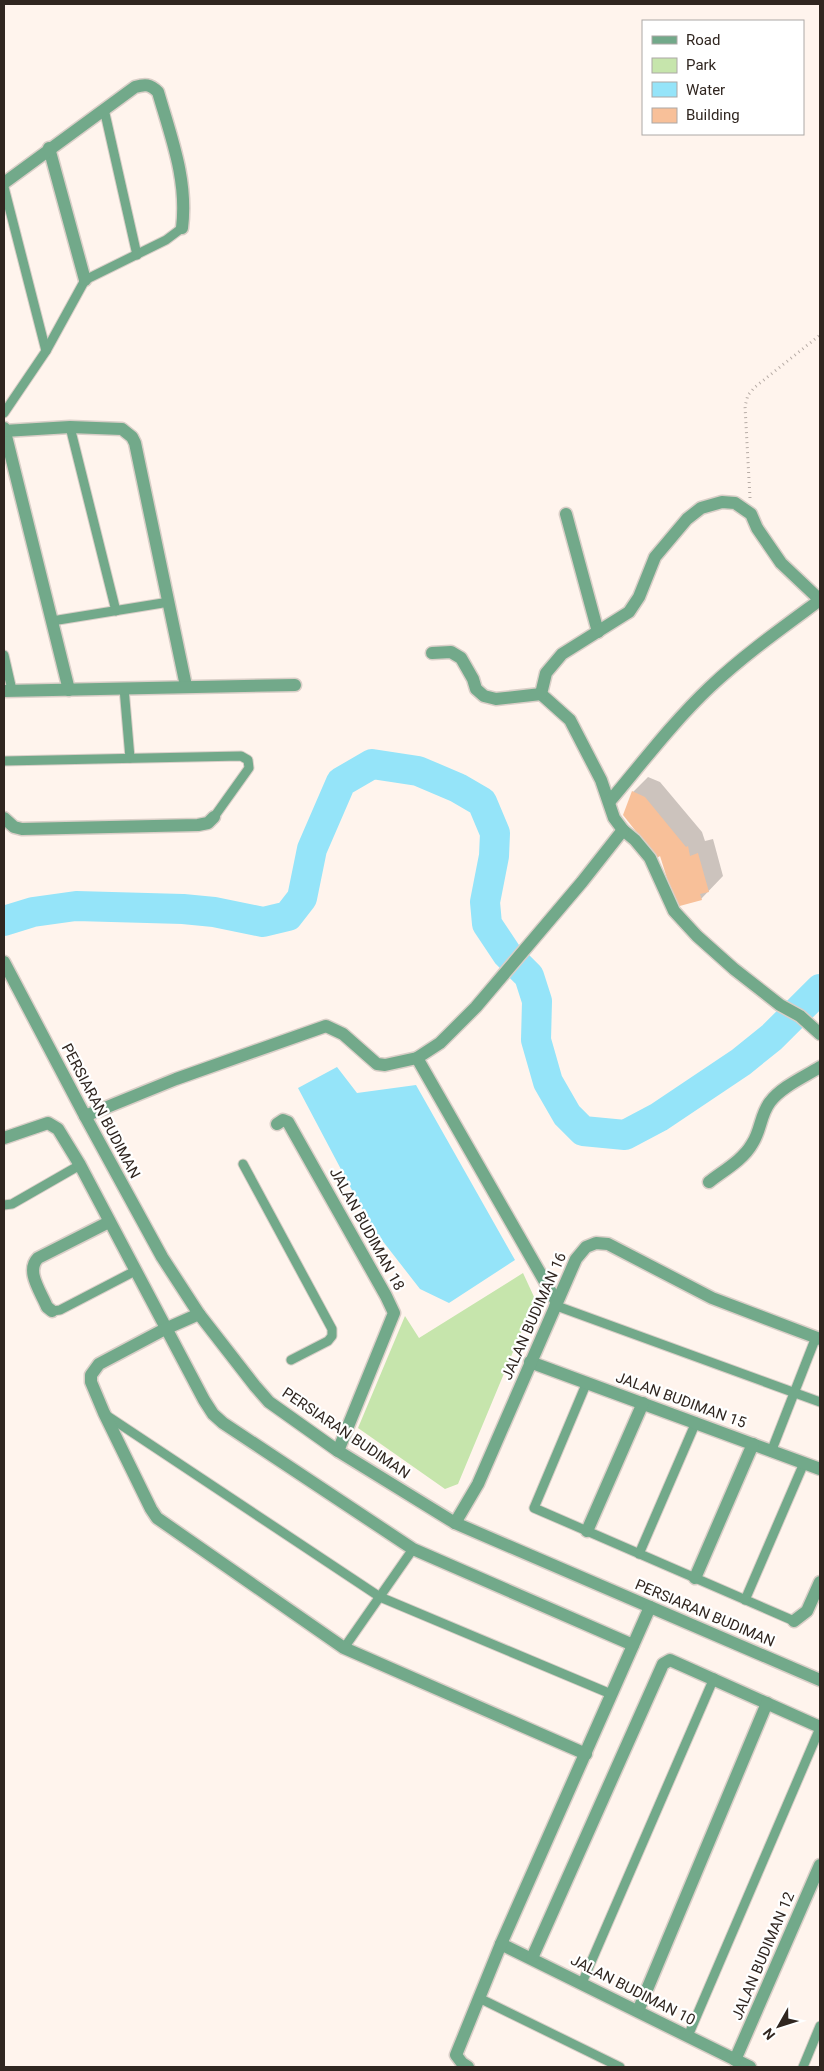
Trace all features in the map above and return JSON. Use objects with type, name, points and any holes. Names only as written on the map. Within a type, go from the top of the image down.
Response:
[{"type":"street","points":[[4,183],[49,148],[135,87],[142,84],[152,86],[158,92],[182,176],[185,208],[182,228]]},
{"type":"street","points":[[49,148],[85,280]]},
{"type":"street","points":[[69,690],[6,446],[4,430],[70,427],[122,429],[132,437],[135,443],[186,686]]},
{"type":"street","points":[[541,694],[546,673],[562,654],[629,612],[639,598],[655,557],[687,519],[701,508],[722,502],[735,503],[751,514],[757,528],[781,563],[820,600],[737,662],[708,688],[669,730],[610,801]]},
{"type":"street","points":[[566,514],[598,632]]},
{"type":"street","points":[[432,653],[451,652],[460,658],[473,678],[476,689],[484,696],[496,698],[541,694],[570,720],[602,780],[614,818],[650,858],[674,911],[697,936],[780,1005],[800,1016],[820,1034]]},
{"type":"street","points":[[8,690],[295,685]]},
{"type":"street","points":[[4,818],[14,827],[22,829],[198,825],[208,823],[214,817]]},
{"type":"street","points":[[84,1116],[176,1079],[326,1026],[343,1034],[377,1064],[385,1065],[417,1058],[440,1043],[476,1007],[623,830]]},
{"type":"street","name":"PERSIARAN BUDIMAN","points":[[4,962],[84,1116],[162,1257],[199,1314],[269,1402],[338,1451],[456,1523],[820,1680]]},
{"type":"street","points":[[417,1058],[556,1303]]},
{"type":"street","points":[[709,1182],[744,1154],[752,1144],[769,1102],[777,1094],[820,1068]]},
{"type":"street","name":"JALAN BUDIMAN 18","points":[[277,1124],[283,1120],[288,1122],[394,1313],[338,1451]]},
{"type":"street","points":[[4,1138],[48,1124],[58,1129],[80,1165],[165,1329],[213,1414],[223,1423],[413,1549],[633,1645]]},
{"type":"street","points":[[52,1311],[47,1306],[31,1270],[33,1263],[38,1258],[109,1222]]},
{"type":"street","name":"JALAN BUDIMAN 16","points":[[456,1523],[478,1484],[556,1303],[580,1253],[586,1247],[596,1243],[608,1244],[712,1298],[818,1338]]},
{"type":"street","points":[[199,1314],[165,1329],[99,1364],[94,1369],[91,1382],[104,1414],[157,1518],[344,1648],[586,1754]]},
{"type":"street","name":"JALAN BUDIMAN 15","points":[[530,1362],[820,1469]]},
{"type":"street","points":[[587,1531],[643,1403]]},
{"type":"street","points":[[695,1578],[753,1444]]},
{"type":"street","points":[[794,1621],[808,1611],[820,1582]]},
{"type":"street","points":[[468,2067],[456,2055],[501,1944],[650,1606]]},
{"type":"street","points":[[532,1958],[663,1664],[670,1660],[714,1678],[820,1728]]},
{"type":"street","points":[[638,2010],[766,1703]]},
{"type":"street","name":"JALAN BUDIMAN 12","points":[[735,2060],[820,1865]]},
{"type":"street","name":"JALAN BUDIMAN 10","points":[[501,1944],[638,2010],[750,2067]]},
{"type":"lane","points":[[104,109],[136,255]]},
{"type":"lane","points":[[4,187],[46,351]]},
{"type":"lane","points":[[4,413],[46,351],[85,280],[166,240],[182,228]]},
{"type":"lane","points":[[70,427],[116,611]]},
{"type":"lane","points":[[52,621],[169,602]]},
{"type":"lane","points":[[4,655],[8,690]]},
{"type":"lane","points":[[124,688],[130,758]]},
{"type":"lane","points":[[4,761],[241,756],[248,760],[248,768],[214,817]]},
{"type":"lane","points":[[243,1164],[332,1329],[332,1336],[328,1341],[291,1360]]},
{"type":"lane","points":[[4,1205],[12,1204],[80,1165]]},
{"type":"lane","points":[[52,1311],[60,1310],[135,1271]]},
{"type":"lane","points":[[556,1303],[820,1402]]},
{"type":"lane","points":[[771,1452],[793,1392],[818,1338]]},
{"type":"lane","points":[[587,1382],[534,1508],[794,1621]]},
{"type":"lane","points":[[104,1414],[380,1597],[611,1694]]},
{"type":"lane","points":[[639,1554],[696,1422]]},
{"type":"lane","points":[[745,1600],[804,1463]]},
{"type":"lane","points":[[344,1648],[413,1549]]},
{"type":"lane","points":[[582,1983],[714,1678]]},
{"type":"lane","points":[[688,2036],[820,1728]]},
{"type":"lane","points":[[480,1998],[620,2067]]},
{"type":"lane","points":[[803,2067],[820,2026]]},
{"type":"path","points":[[751,514],[745,406],[748,394],[820,335]]},
{"type":"green space","points":[[523,1273],[535,1299],[458,1484],[445,1489],[358,1428],[405,1316],[419,1338]]},
{"type":"water","points":[[337,1067],[357,1093],[416,1085],[515,1260],[449,1303],[420,1289],[371,1226],[298,1088]]},
{"type":"building","points":[[632,791],[645,797],[686,847],[688,846],[690,856],[698,853],[709,892],[700,894],[702,900],[676,907],[660,856],[657,858],[623,815]]},
{"type":"waterway","points":[[4,921],[33,912],[76,906],[183,909],[214,912],[263,922],[288,916],[302,898],[312,849],[341,782],[372,764],[418,771],[458,788],[482,802],[495,833],[494,856],[485,902],[487,924],[507,954],[529,976],[537,1001],[536,1040],[548,1082],[567,1115],[583,1131],[625,1135],[659,1117],[741,1062],[772,1037],[820,989]]}]
